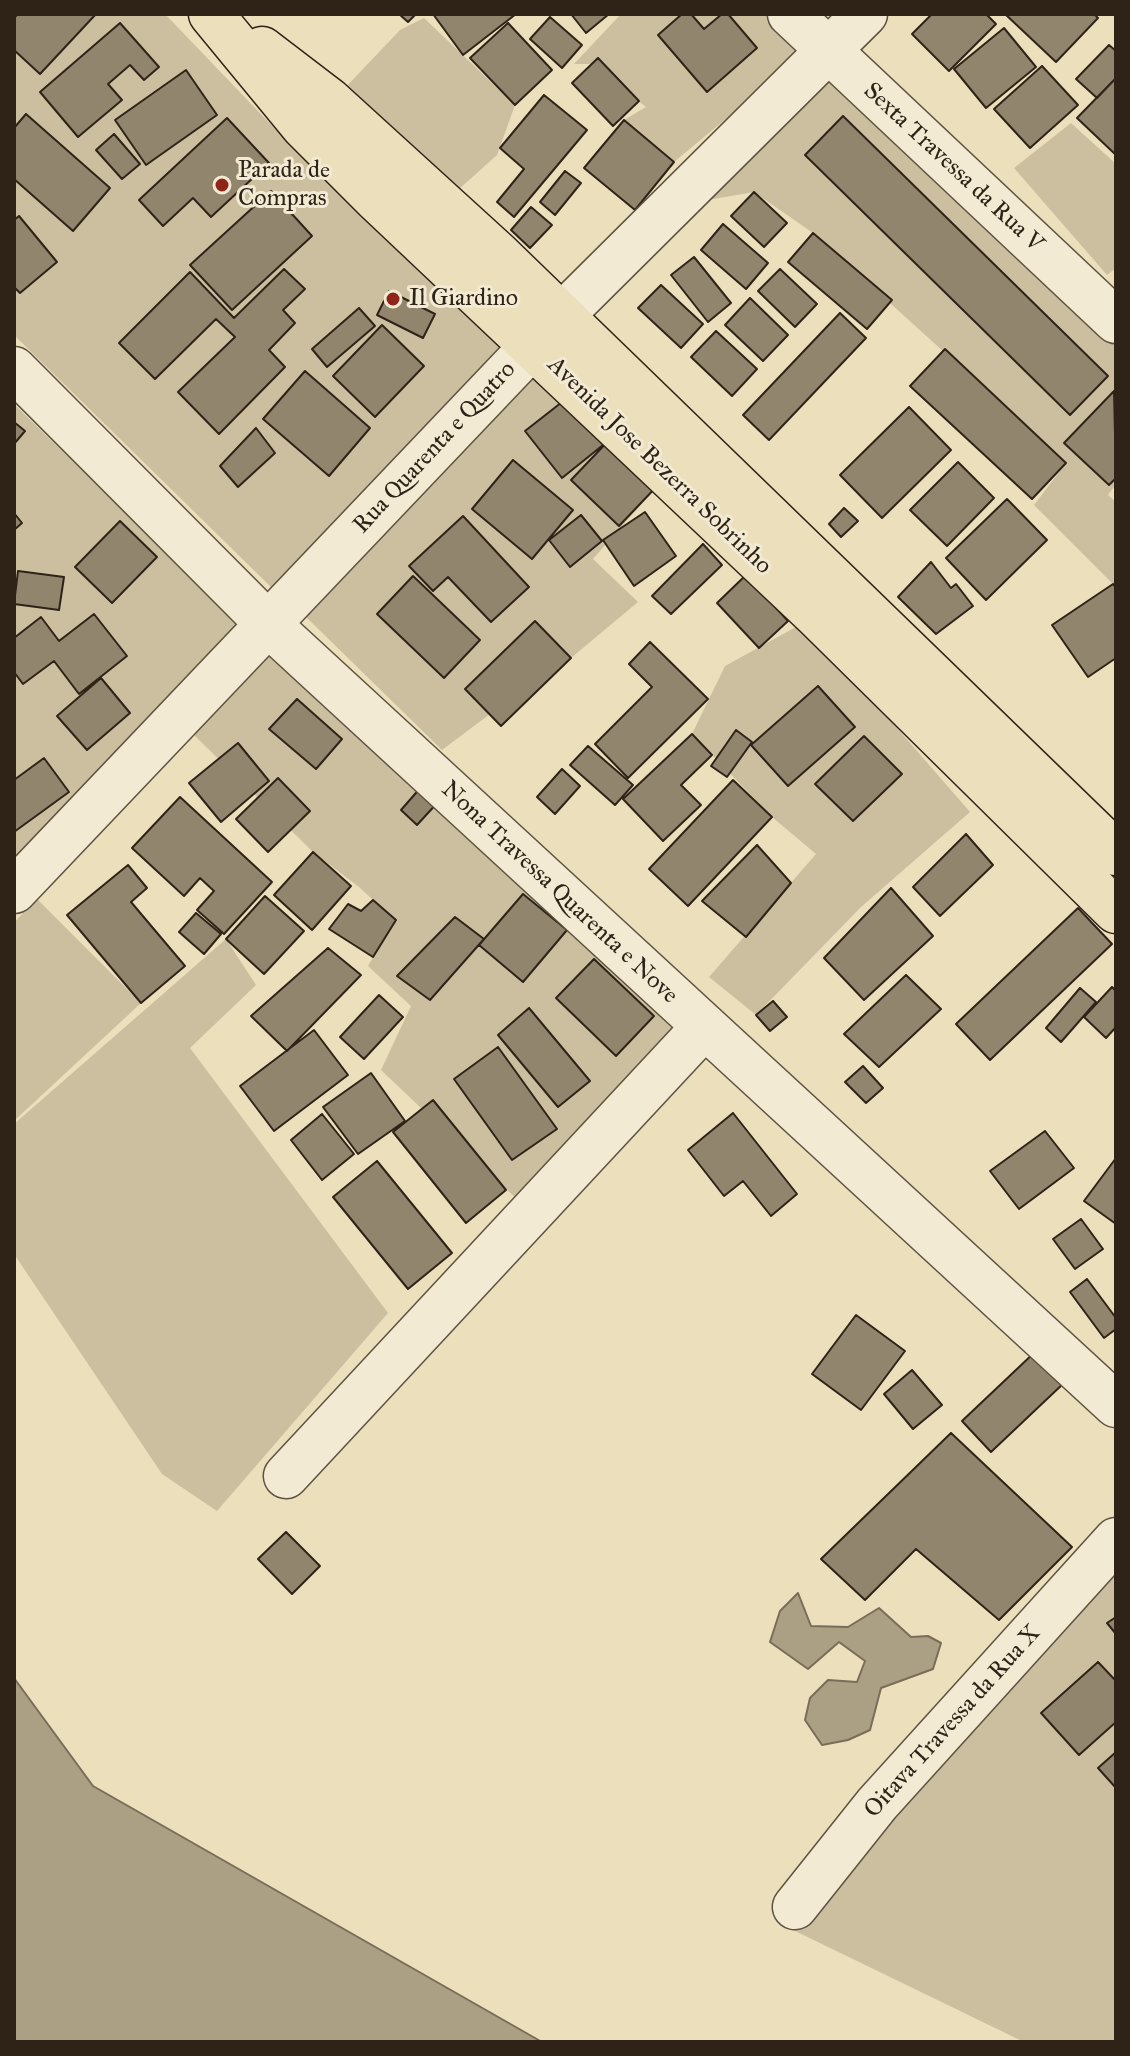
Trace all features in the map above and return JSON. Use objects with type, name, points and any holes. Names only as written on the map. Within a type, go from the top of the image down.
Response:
[{"type":"main road","name":"Avenida Jose Bezerra Sobrinho","points":[[214,14],[330,101],[562,315],[1116,853]]},
{"type":"main road","name":"Avenida Jose Bezerra Sobrinho","points":[[214,14],[304,127],[828,627],[1116,911]]},
{"type":"street","name":"Sexta Travessa da Rua V","points":[[790,14],[1116,321]]},
{"type":"street","name":"Rua Quarenta e Quatro","points":[[14,891],[562,315],[865,14]]},
{"type":"street","name":"Nona Travessa Quarenta e Nove","points":[[14,369],[268,624],[1116,1405]]},
{"type":"street","points":[[286,1476],[704,1027]]},
{"type":"street","name":"Oitava Travessa da Rua X","points":[[795,1907],[877,1804],[1116,1540]]},
{"type":"shaded area","points":[[14,14],[165,14],[302,157],[503,344],[272,588],[14,335]]},
{"type":"shaded area","points":[[621,14],[772,14],[805,53],[674,162],[624,120],[646,107],[592,64],[574,64]]},
{"type":"shaded area","points":[[424,18],[515,105],[497,155],[458,190],[344,89],[400,30]]},
{"type":"shaded area","points":[[827,62],[1116,337],[1116,484],[1108,495],[1116,502],[1116,582],[1113,584],[1034,505],[1066,463],[813,233],[754,192],[690,203]]},
{"type":"shaded area","points":[[1071,123],[1116,164],[1116,268],[1107,275],[1014,168]]},
{"type":"shaded area","points":[[538,362],[660,483],[593,559],[638,602],[571,658],[535,622],[490,714],[442,750],[303,614]]},
{"type":"shaded area","points":[[14,404],[243,627],[14,877]]},
{"type":"shaded area","points":[[805,622],[970,812],[861,907],[756,1015],[709,977],[816,854],[772,817],[692,734],[725,666]]},
{"type":"shaded area","points":[[267,641],[687,1029],[523,1205],[381,1070],[411,1006],[368,966],[395,920],[359,887],[313,852],[188,729]]},
{"type":"shaded area","points":[[36,898],[141,1003],[14,1121],[14,923]]},
{"type":"shaded area","points":[[226,939],[256,985],[190,1048],[388,1313],[217,1511],[162,1474],[14,1254],[14,1124]]},
{"type":"shaded area","points":[[1116,1543],[1116,2042],[1024,2042],[791,1929]]},
{"type":"shaded area","points":[[798,1593],[811,1626],[848,1627],[879,1608],[911,1637],[928,1636],[941,1643],[933,1669],[881,1688],[870,1730],[848,1740],[822,1745],[805,1720],[810,1698],[828,1680],[857,1682],[865,1661],[839,1642],[808,1669],[770,1642],[780,1611]]},
{"type":"shaded area","points":[[14,1678],[93,1786],[542,2042],[14,2042]]},
{"type":"building","points":[[18,14],[96,14],[40,74],[14,50],[14,18]]},
{"type":"building","points":[[399,14],[416,14],[408,22]]},
{"type":"building","points":[[433,14],[516,14],[463,55]]},
{"type":"building","points":[[571,14],[609,14],[586,33]]},
{"type":"building","points":[[682,14],[691,14],[704,29],[722,14],[728,14],[757,48],[707,92],[658,35]]},
{"type":"building","points":[[932,14],[986,14],[996,24],[949,71],[912,34]]},
{"type":"building","points":[[1005,14],[1094,14],[1098,18],[1056,62]]},
{"type":"building","points":[[550,17],[582,45],[562,68],[530,39]]},
{"type":"building","points":[[120,23],[159,67],[144,80],[130,65],[108,84],[122,100],[78,137],[40,92]]},
{"type":"building","points":[[508,23],[552,70],[515,105],[470,58]]},
{"type":"building","points":[[1004,28],[1036,67],[986,108],[954,69]]},
{"type":"building","points":[[1109,45],[1116,51],[1116,78],[1097,98],[1076,79]]},
{"type":"building","points":[[598,58],[639,101],[613,126],[572,83]]},
{"type":"building","points":[[1042,66],[1078,105],[1030,148],[994,109]]},
{"type":"building","points":[[186,70],[217,115],[146,165],[115,120]]},
{"type":"building","points":[[1116,78],[1116,155],[1077,118]]},
{"type":"building","points":[[544,95],[587,130],[514,217],[497,202],[524,169],[500,148]]},
{"type":"building","points":[[26,114],[110,188],[73,231],[14,179],[14,128]]},
{"type":"building","points":[[843,116],[1108,376],[1070,415],[805,155]]},
{"type":"building","points":[[227,118],[269,163],[211,217],[193,198],[163,226],[139,200]]},
{"type":"building","points":[[624,120],[674,162],[635,210],[584,168]]},
{"type":"building","points":[[114,134],[140,164],[122,179],[96,150]]},
{"type":"building","points":[[565,171],[581,183],[555,215],[540,202]]},
{"type":"building","points":[[271,191],[312,236],[232,310],[190,265]]},
{"type":"building","points":[[754,192],[787,223],[764,247],[731,216]]},
{"type":"building","points":[[531,207],[552,225],[530,248],[511,230]]},
{"type":"building","points":[[19,216],[57,262],[20,293],[14,287],[14,220]]},
{"type":"building","points":[[723,224],[768,263],[746,289],[701,250]]},
{"type":"building","points":[[813,233],[892,300],[867,329],[788,262]]},
{"type":"building","points":[[694,257],[731,303],[708,322],[671,275]]},
{"type":"building","points":[[284,269],[305,289],[283,310],[295,323],[269,350],[285,367],[219,434],[178,392],[235,337],[216,319],[155,379],[119,343],[190,272],[234,318]]},
{"type":"building","points":[[780,269],[817,304],[795,327],[758,291]]},
{"type":"building","points":[[661,285],[703,324],[681,348],[638,308]]},
{"type":"building","points":[[389,291],[435,314],[423,338],[377,315]]},
{"type":"building","points":[[750,298],[788,335],[763,361],[725,325]]},
{"type":"building","points":[[359,308],[375,326],[327,367],[312,349]]},
{"type":"building","points":[[840,313],[866,338],[769,440],[743,415]]},
{"type":"building","points":[[382,325],[424,366],[375,417],[333,376]]},
{"type":"building","points":[[716,331],[757,369],[732,396],[691,357]]},
{"type":"building","points":[[945,349],[1066,463],[1032,499],[910,386]]},
{"type":"building","points":[[305,371],[370,428],[329,476],[263,419]]},
{"type":"building","points":[[1114,391],[1116,478],[1109,485],[1064,443]]},
{"type":"building","points":[[571,395],[608,441],[562,478],[525,431]]},
{"type":"building","points":[[909,407],[951,450],[882,518],[840,475]]},
{"type":"building","points":[[14,422],[25,431],[14,444]]},
{"type":"building","points":[[256,428],[275,453],[238,487],[220,466]]},
{"type":"building","points":[[612,437],[660,483],[619,526],[571,480]]},
{"type":"building","points":[[513,460],[573,510],[532,559],[472,509]]},
{"type":"building","points":[[958,462],[994,498],[947,546],[910,510]]},
{"type":"building","points":[[1007,499],[1047,540],[986,600],[946,558]]},
{"type":"building","points":[[844,508],[858,521],[841,537],[829,524]]},
{"type":"building","points":[[645,512],[676,556],[634,586],[603,540]]},
{"type":"building","points":[[14,513],[22,523],[14,530]]},
{"type":"building","points":[[581,515],[602,541],[570,567],[549,540]]},
{"type":"building","points":[[463,516],[529,587],[491,622],[448,577],[433,591],[409,566]]},
{"type":"building","points":[[120,521],[157,557],[112,603],[75,567]]},
{"type":"building","points":[[703,544],[722,565],[671,614],[652,596]]},
{"type":"building","points":[[931,562],[951,588],[956,584],[973,606],[936,634],[898,597]]},
{"type":"building","points":[[18,571],[64,577],[59,610],[14,604]]},
{"type":"building","points":[[746,575],[788,621],[759,648],[717,603]]},
{"type":"building","points":[[413,576],[480,640],[444,678],[377,614]]},
{"type":"building","points":[[1113,584],[1116,588],[1116,658],[1088,677],[1052,625]]},
{"type":"building","points":[[94,614],[127,656],[79,694],[54,661],[23,684],[14,672],[14,638],[41,617],[59,641]]},
{"type":"building","points":[[535,621],[571,658],[501,726],[465,689]]},
{"type":"building","points":[[650,642],[708,699],[628,778],[595,744],[652,687],[629,664]]},
{"type":"building","points":[[101,678],[130,713],[87,750],[57,716]]},
{"type":"building","points":[[818,686],[855,727],[788,786],[751,745]]},
{"type":"building","points":[[297,699],[342,739],[316,769],[269,729]]},
{"type":"building","points":[[736,730],[752,742],[727,777],[711,766]]},
{"type":"building","points":[[692,734],[712,755],[681,785],[701,805],[663,841],[623,799]]},
{"type":"building","points":[[864,736],[902,774],[853,821],[815,784]]},
{"type":"building","points":[[238,743],[269,781],[221,822],[189,783]]},
{"type":"building","points":[[588,746],[633,785],[615,805],[570,765]]},
{"type":"building","points":[[44,758],[69,792],[14,832],[14,780]]},
{"type":"building","points":[[562,769],[580,786],[555,814],[537,797]]},
{"type":"building","points":[[278,778],[310,811],[268,852],[236,819]]},
{"type":"building","points":[[733,780],[772,817],[688,906],[649,869]]},
{"type":"building","points":[[422,786],[439,801],[417,825],[401,810]]},
{"type":"building","points":[[180,797],[272,882],[224,934],[197,910],[214,891],[200,878],[184,896],[132,848]]},
{"type":"building","points":[[966,834],[993,865],[940,916],[913,887]]},
{"type":"building","points":[[757,845],[791,883],[746,937],[702,901]]},
{"type":"building","points":[[313,852],[351,886],[312,930],[274,895]]},
{"type":"building","points":[[128,865],[147,888],[131,902],[185,966],[141,1003],[67,915]]},
{"type":"building","points":[[891,888],[933,936],[864,1000],[824,958]]},
{"type":"building","points":[[523,894],[567,930],[523,982],[479,945]]},
{"type":"building","points":[[265,896],[304,931],[264,974],[226,939]]},
{"type":"building","points":[[373,900],[396,920],[373,957],[329,929],[348,904],[361,911]]},
{"type":"building","points":[[1078,908],[1112,944],[990,1060],[956,1024]]},
{"type":"building","points":[[196,913],[221,934],[204,954],[179,932]]},
{"type":"building","points":[[455,917],[484,939],[430,1000],[397,976]]},
{"type":"building","points":[[328,948],[361,975],[287,1051],[251,1016]]},
{"type":"building","points":[[594,959],[654,1016],[616,1056],[556,998]]},
{"type":"building","points":[[906,975],[941,1009],[879,1067],[844,1034]]},
{"type":"building","points":[[1112,987],[1116,991],[1116,1027],[1106,1038],[1084,1017]]},
{"type":"building","points":[[1080,988],[1096,1002],[1061,1042],[1046,1028]]},
{"type":"building","points":[[379,995],[403,1017],[364,1059],[340,1037]]},
{"type":"building","points":[[773,1001],[787,1017],[770,1031],[756,1015]]},
{"type":"building","points":[[529,1008],[590,1081],[558,1107],[498,1035]]},
{"type":"building","points":[[314,1030],[348,1075],[274,1131],[240,1086]]},
{"type":"building","points":[[498,1047],[557,1129],[512,1160],[454,1079]]},
{"type":"building","points":[[863,1066],[883,1088],[866,1103],[845,1082]]},
{"type":"building","points":[[371,1073],[405,1121],[358,1154],[323,1107]]},
{"type":"building","points":[[433,1100],[506,1190],[466,1223],[393,1132]]},
{"type":"building","points":[[733,1113],[797,1194],[771,1216],[743,1181],[724,1196],[688,1150]]},
{"type":"building","points":[[322,1114],[354,1154],[322,1180],[291,1140]]},
{"type":"building","points":[[1045,1131],[1074,1168],[1019,1209],[990,1171]]},
{"type":"building","points":[[1116,1158],[1116,1224],[1084,1201]]},
{"type":"building","points":[[377,1161],[452,1253],[408,1289],[333,1197]]},
{"type":"building","points":[[1081,1219],[1103,1249],[1075,1269],[1053,1239]]},
{"type":"building","points":[[1087,1279],[1116,1318],[1116,1329],[1104,1338],[1070,1292]]},
{"type":"building","points":[[856,1315],[905,1351],[861,1410],[812,1374]]},
{"type":"building","points":[[1036,1351],[1065,1382],[991,1452],[962,1421]]},
{"type":"building","points":[[912,1370],[942,1405],[913,1429],[884,1394]]},
{"type":"building","points":[[951,1433],[1072,1547],[999,1620],[916,1549],[865,1600],[821,1559]]},
{"type":"building","points":[[286,1532],[320,1566],[292,1594],[258,1559]]},
{"type":"building","points":[[1116,1617],[1116,1634],[1107,1623]]},
{"type":"building","points":[[1098,1662],[1116,1681],[1116,1722],[1079,1755],[1041,1713]]},
{"type":"building","points":[[1116,1752],[1116,1788],[1098,1768]]},
{"type":"place","name":"Parada de Compras","points":[[222,185]]},
{"type":"place","name":"Il Giardino","points":[[393,299]]}]
